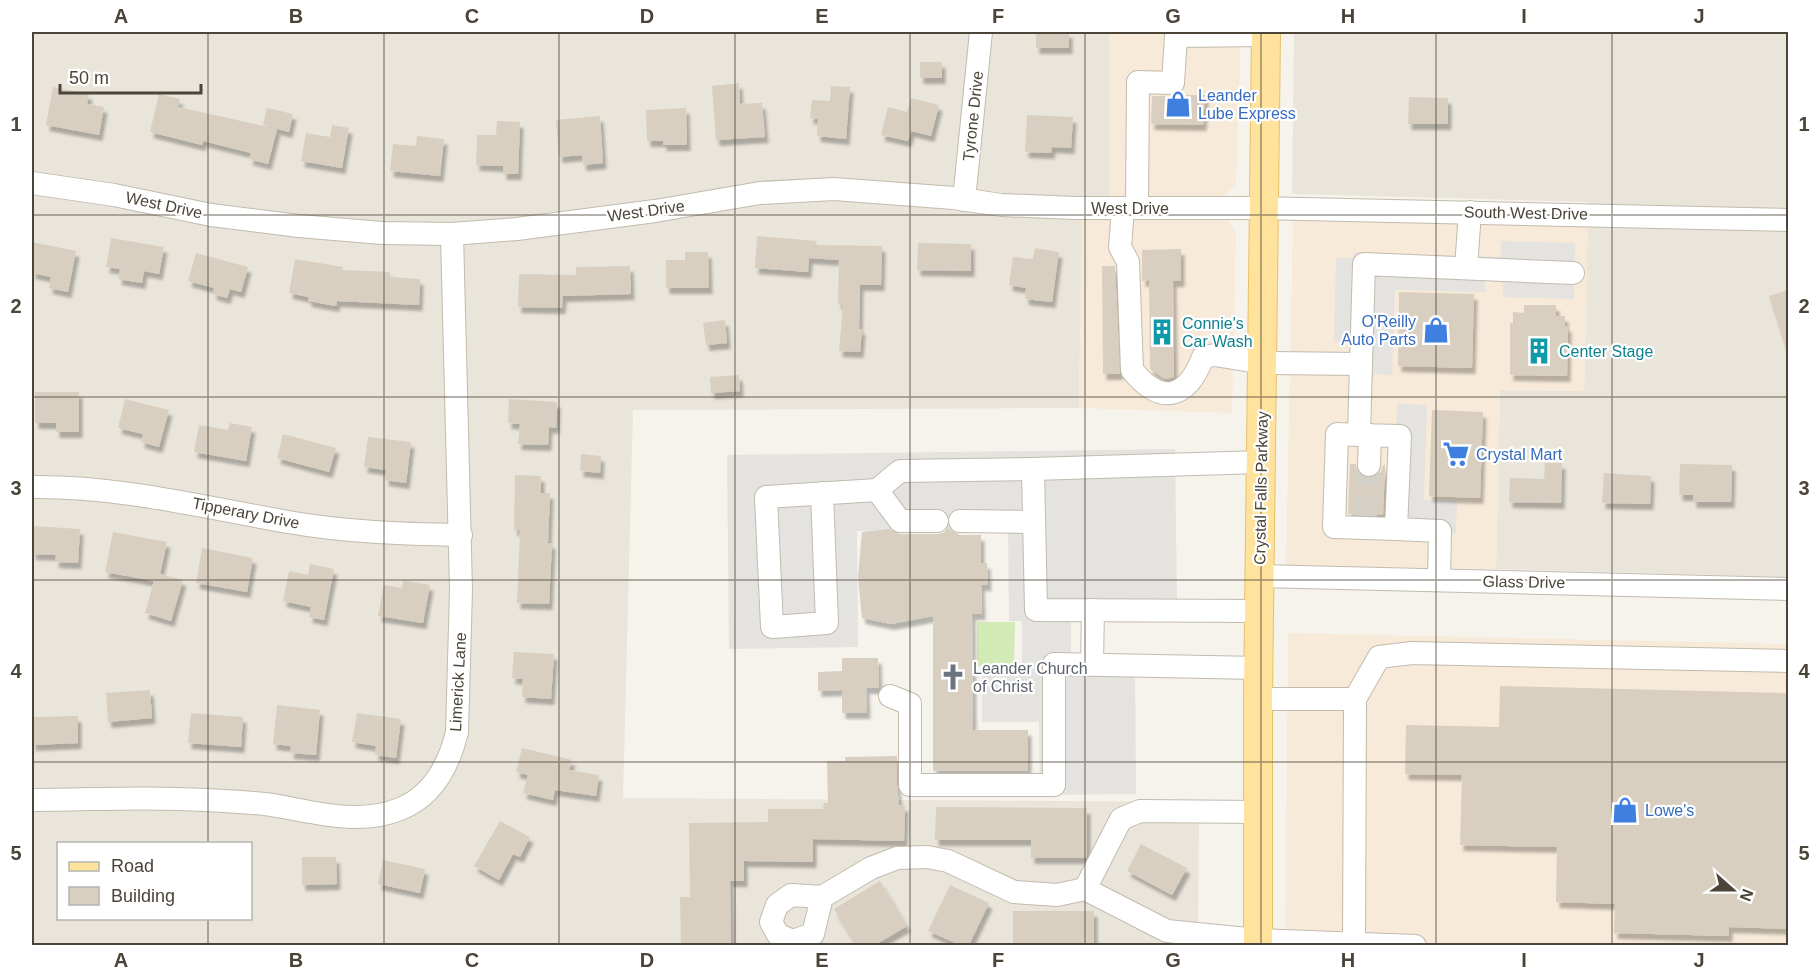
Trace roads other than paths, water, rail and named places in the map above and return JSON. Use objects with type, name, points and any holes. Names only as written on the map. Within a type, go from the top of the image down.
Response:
[{"type":"main road","name":"Crystal Falls Parkway","points":[[1258,943],[1258,699],[1266,33]]},
{"type":"street","name":"Tyrone Drive","points":[[964,200],[981,32]]},
{"type":"street","points":[[1266,33],[1176,36],[1173,83],[1138,82],[1130,208],[1120,247],[1128,261],[1132,370],[1152,390],[1162,392],[1182,390],[1192,381],[1203,357],[1215,356],[1263,363],[1361,364]]},
{"type":"street","name":"West Drive","points":[[32,183],[114,195],[211,215],[382,233],[452,234],[517,229],[655,211],[760,193],[797,190],[871,190],[1001,205],[1264,208]]},
{"type":"street","name":"South West Drive","points":[[1264,208],[1788,220]]},
{"type":"street","points":[[1466,268],[1470,212]]},
{"type":"street","name":"Limerick Lane","points":[[32,801],[202,800],[261,804],[356,818],[378,816],[400,809],[414,802],[431,787],[445,768],[457,732],[461,534],[452,234]]},
{"type":"street","points":[[1369,465],[1361,364],[1364,264],[1573,273]]},
{"type":"street","points":[[1396,529],[1400,436],[1337,434],[1334,527],[1366,523],[1396,529],[1440,531],[1439,580]]},
{"type":"street","points":[[822,493],[827,623],[772,627],[766,497],[822,493],[877,490],[900,471],[1262,462]]},
{"type":"street","points":[[1033,469],[1036,610],[1260,611]]},
{"type":"street","name":"Tipperary Drive","points":[[32,487],[125,493],[198,503],[289,522],[353,531],[461,534]]},
{"type":"street","points":[[877,490],[900,521],[937,521]]},
{"type":"street","points":[[960,521],[1034,522]]},
{"type":"street","name":"Glass Drive","points":[[1260,576],[1788,589]]},
{"type":"street","points":[[1092,664],[1093,610]]},
{"type":"street","points":[[1354,945],[1355,699],[1379,657],[1412,653],[1788,661]]},
{"type":"street","points":[[890,696],[910,704],[910,785],[1054,785],[1054,664],[1259,668]]},
{"type":"street","points":[[1258,699],[1355,699]]},
{"type":"street","points":[[1085,889],[1121,819],[1140,811],[1258,812]]},
{"type":"street","points":[[822,897],[871,868],[897,858],[927,857],[948,861],[1014,892],[1057,895],[1085,889],[1167,931],[1258,943],[1415,945]]},
{"type":"tunnel","points":[[1366,518],[1369,465]]},
{"type":"place","name":"Leander Lube Express","points":[[1178,104]]},
{"type":"place","name":"O'Reilly Auto Parts","points":[[1436,330]]},
{"type":"place","name":"Connie's Car Wash","points":[[1162,332]]},
{"type":"place","name":"Center Stage","points":[[1539,351]]},
{"type":"place","name":"Crystal Mart","points":[[1456,454]]},
{"type":"place","name":"Leander Church of Christ","points":[[953,677]]},
{"type":"place","name":"Lowe's","points":[[1625,810]]}]
